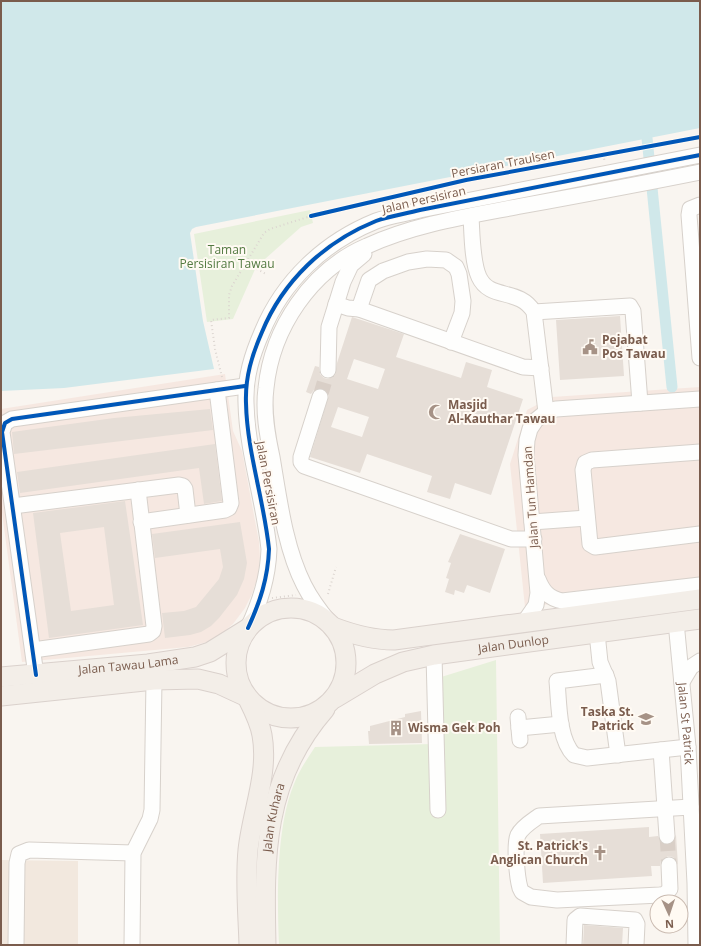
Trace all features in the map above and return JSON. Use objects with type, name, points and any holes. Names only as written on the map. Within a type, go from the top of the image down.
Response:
[{"type":"main road","name":"Jalan Dunlop","points":[[332,625],[356,636],[375,640],[394,640],[525,621],[625,610],[700,599]]},
{"type":"main road","points":[[297,608],[315,613],[332,625],[342,640],[346,655],[347,670],[343,685],[332,701],[314,714],[296,719],[279,718],[263,712],[247,698],[237,679],[235,661],[239,644],[248,628],[262,616],[279,609],[297,608]]},
{"type":"main road","points":[[625,610],[655,612],[662,614],[676,622]]},
{"type":"main road","name":"Jalan Dunlop","points":[[332,701],[375,674],[403,662],[434,655],[700,619]]},
{"type":"main road","name":"Jalan Tawau Lama","points":[[1,677],[148,664],[195,657],[210,652],[248,628]]},
{"type":"main road","name":"Jalan Tawau Lama","points":[[1,696],[154,680],[198,679],[219,684],[247,698]]},
{"type":"main road","name":"Jalan Kuhara","points":[[247,698],[262,733],[264,750],[264,765],[248,855],[249,945]]},
{"type":"main road","name":"Jalan Kuhara","points":[[266,945],[266,850],[272,812],[279,787],[292,755],[315,720],[332,701]]},
{"type":"street","name":"Jalan Persisiran","points":[[248,628],[264,590],[267,578],[269,549],[249,436],[246,386],[254,351],[273,308],[287,286],[300,271],[338,240],[377,221],[420,210],[700,155]]},
{"type":"street","name":"Jalan Persisiran","points":[[332,625],[313,601],[303,584],[292,553],[269,442],[266,416],[266,387],[273,355],[286,320],[307,292],[326,272],[343,259],[365,246],[387,238],[470,216],[700,172]]},
{"type":"street","points":[[700,205],[690,209],[689,215],[700,358]]},
{"type":"street","points":[[470,216],[476,268],[479,278],[490,289],[524,299],[534,312],[546,412],[556,409],[700,399]]},
{"type":"street","points":[[328,370],[329,327],[345,275],[351,265],[387,238]]},
{"type":"street","points":[[359,309],[369,280],[383,271],[408,262],[427,259],[446,260],[456,267],[459,274],[463,301],[462,313],[451,342]]},
{"type":"street","points":[[336,304],[348,308],[359,309],[523,367],[541,368]]},
{"type":"street","points":[[534,312],[630,306],[633,311],[640,403]]},
{"type":"street","points":[[36,675],[2,432],[5,422],[8,420],[220,384],[246,386]]},
{"type":"street","points":[[142,522],[225,510],[230,506],[220,384]]},
{"type":"street","points":[[320,397],[301,462],[304,466],[512,539],[534,539]]},
{"type":"street","name":"Jalan Tun Hamdan","points":[[525,621],[536,605],[538,580],[526,455],[527,440],[530,429],[536,420],[546,412]]},
{"type":"street","points":[[700,452],[592,460],[585,463],[583,470],[589,540],[590,544],[595,547],[700,534]]},
{"type":"street","points":[[13,506],[178,485],[183,486],[185,490],[188,516]]},
{"type":"street","points":[[33,650],[149,634],[153,631],[154,626],[138,490]]},
{"type":"street","points":[[532,522],[587,518]]},
{"type":"street","points":[[538,580],[547,596],[562,601],[700,585]]},
{"type":"street","name":"Jalan St Patrick","points":[[676,622],[688,748],[691,807],[698,883],[696,945]]},
{"type":"street","points":[[597,633],[600,662],[606,675],[618,755]]},
{"type":"street","points":[[680,654],[700,652]]},
{"type":"street","points":[[434,655],[438,810]]},
{"type":"street","points":[[682,682],[691,667],[700,661]]},
{"type":"street","points":[[606,675],[557,681],[561,724],[565,743],[574,755],[587,758],[688,748]]},
{"type":"street","points":[[132,945],[133,853],[150,819],[152,810],[154,680]]},
{"type":"street","points":[[519,728],[561,724]]},
{"type":"street","points":[[661,750],[667,836]]},
{"type":"street","points":[[669,865],[670,889],[665,894],[562,900],[527,895],[522,892],[518,883],[516,845],[518,835],[523,828],[539,816],[691,807]]},
{"type":"street","points":[[16,945],[17,863],[19,854],[29,850],[133,853]]},
{"type":"street","points":[[574,945],[575,920],[577,916],[580,916],[635,920],[637,924],[636,945]]},
{"type":"path","points":[[596,157],[610,154]]},
{"type":"path","points":[[220,384],[211,320],[229,318],[229,296],[232,286],[264,233],[270,229],[316,214]]},
{"type":"path","points":[[247,261],[255,268],[266,274]]},
{"type":"path","points":[[328,594],[336,567]]},
{"type":"path","points":[[266,598],[303,595]]},
{"type":"shaded area","points":[[225,374],[233,431],[242,451],[259,542],[260,558],[258,576],[252,594],[245,608],[233,624],[221,634],[207,642],[188,647],[22,662],[1,505],[1,409]]},
{"type":"shaded area","points":[[700,387],[700,587],[525,607],[510,464],[527,410],[552,397]]},
{"type":"shaded area","points":[[1,860],[78,861],[78,945],[1,945]]},
{"type":"green space","name":"Taman Persisiran Tawau","points":[[310,210],[313,223],[301,227],[256,267],[233,319],[207,322],[194,234]]},
{"type":"green space","points":[[496,660],[500,945],[279,945],[278,885],[284,821],[288,801],[296,779],[315,747],[433,744],[438,678]]},
{"type":"water","points":[[1,1],[700,1],[700,128],[196,227],[192,229],[190,233],[203,321],[214,369],[64,388],[1,391]]},
{"type":"building","name":"Pejabat Pos Tawau","points":[[620,316],[624,376],[560,380],[556,320]]},
{"type":"building","name":"Masjid Al-Kauthar Tawau","points":[[352,317],[404,334],[396,357],[461,378],[466,362],[492,370],[487,387],[523,399],[491,495],[455,483],[450,499],[427,492],[432,476],[367,454],[360,473],[310,457],[329,395],[322,388],[314,390],[311,394],[306,392],[315,366],[319,367],[320,374],[324,378],[328,379],[335,375],[337,363]],"holes":[[[354,359],[385,369],[378,389],[347,379]],[[338,407],[369,417],[362,437],[331,427]]]},
{"type":"building","points":[[210,409],[213,430],[14,454],[12,432],[114,418]]},
{"type":"building","points":[[215,444],[222,501],[204,504],[199,468],[20,493],[17,472]]},
{"type":"building","points":[[125,501],[143,625],[49,638],[33,513]],"holes":[[[104,527],[114,605],[71,611],[60,533]]]},
{"type":"building","points":[[240,522],[247,563],[244,579],[237,595],[219,618],[211,626],[201,632],[165,638],[162,613],[184,611],[196,607],[219,579],[223,567],[220,549],[155,558],[152,534]]},
{"type":"building","points":[[460,534],[505,549],[490,593],[467,585],[464,593],[455,590],[454,595],[445,592],[449,579],[446,578],[451,563],[448,562]]},
{"type":"building","name":"Wisma Gek Poh","points":[[421,711],[422,743],[369,744],[368,731],[370,731],[370,726],[405,717],[405,714]]},
{"type":"building","points":[[649,827],[649,837],[658,836],[663,844],[672,843],[676,835],[678,865],[673,857],[668,856],[661,861],[660,866],[651,866],[652,876],[543,883],[540,834]]},
{"type":"building","points":[[584,925],[623,928],[622,945],[583,945]]},
{"type":"waterway","points":[[647,138],[672,387]]},
{"type":"tunnel","points":[[320,397],[328,370]]},
{"type":"tunnel","points":[[667,836],[669,865]]},
{"type":"cycle path","name":"Persiaran Traulsen","points":[[311,216],[466,180],[700,137]]},
{"type":"cycle path","points":[[248,628],[263,590],[269,549],[267,531],[249,440],[246,403],[248,375],[255,349],[271,313],[281,296],[307,265],[339,240],[376,221],[386,218],[700,155]]},
{"type":"cycle path","points":[[36,675],[2,432],[5,423],[12,419],[245,386]]},
{"type":"place","name":"Pejabat Pos Tawau","points":[[590,347]]},
{"type":"place","name":"Masjid Al-Kauthar Tawau","points":[[436,412]]},
{"type":"place","name":"Taska St. Patrick","points":[[646,719]]},
{"type":"place","name":"Wisma Gek Poh","points":[[396,728]]},
{"type":"place","name":"St. Patrick's Anglican Church","points":[[600,853]]}]
